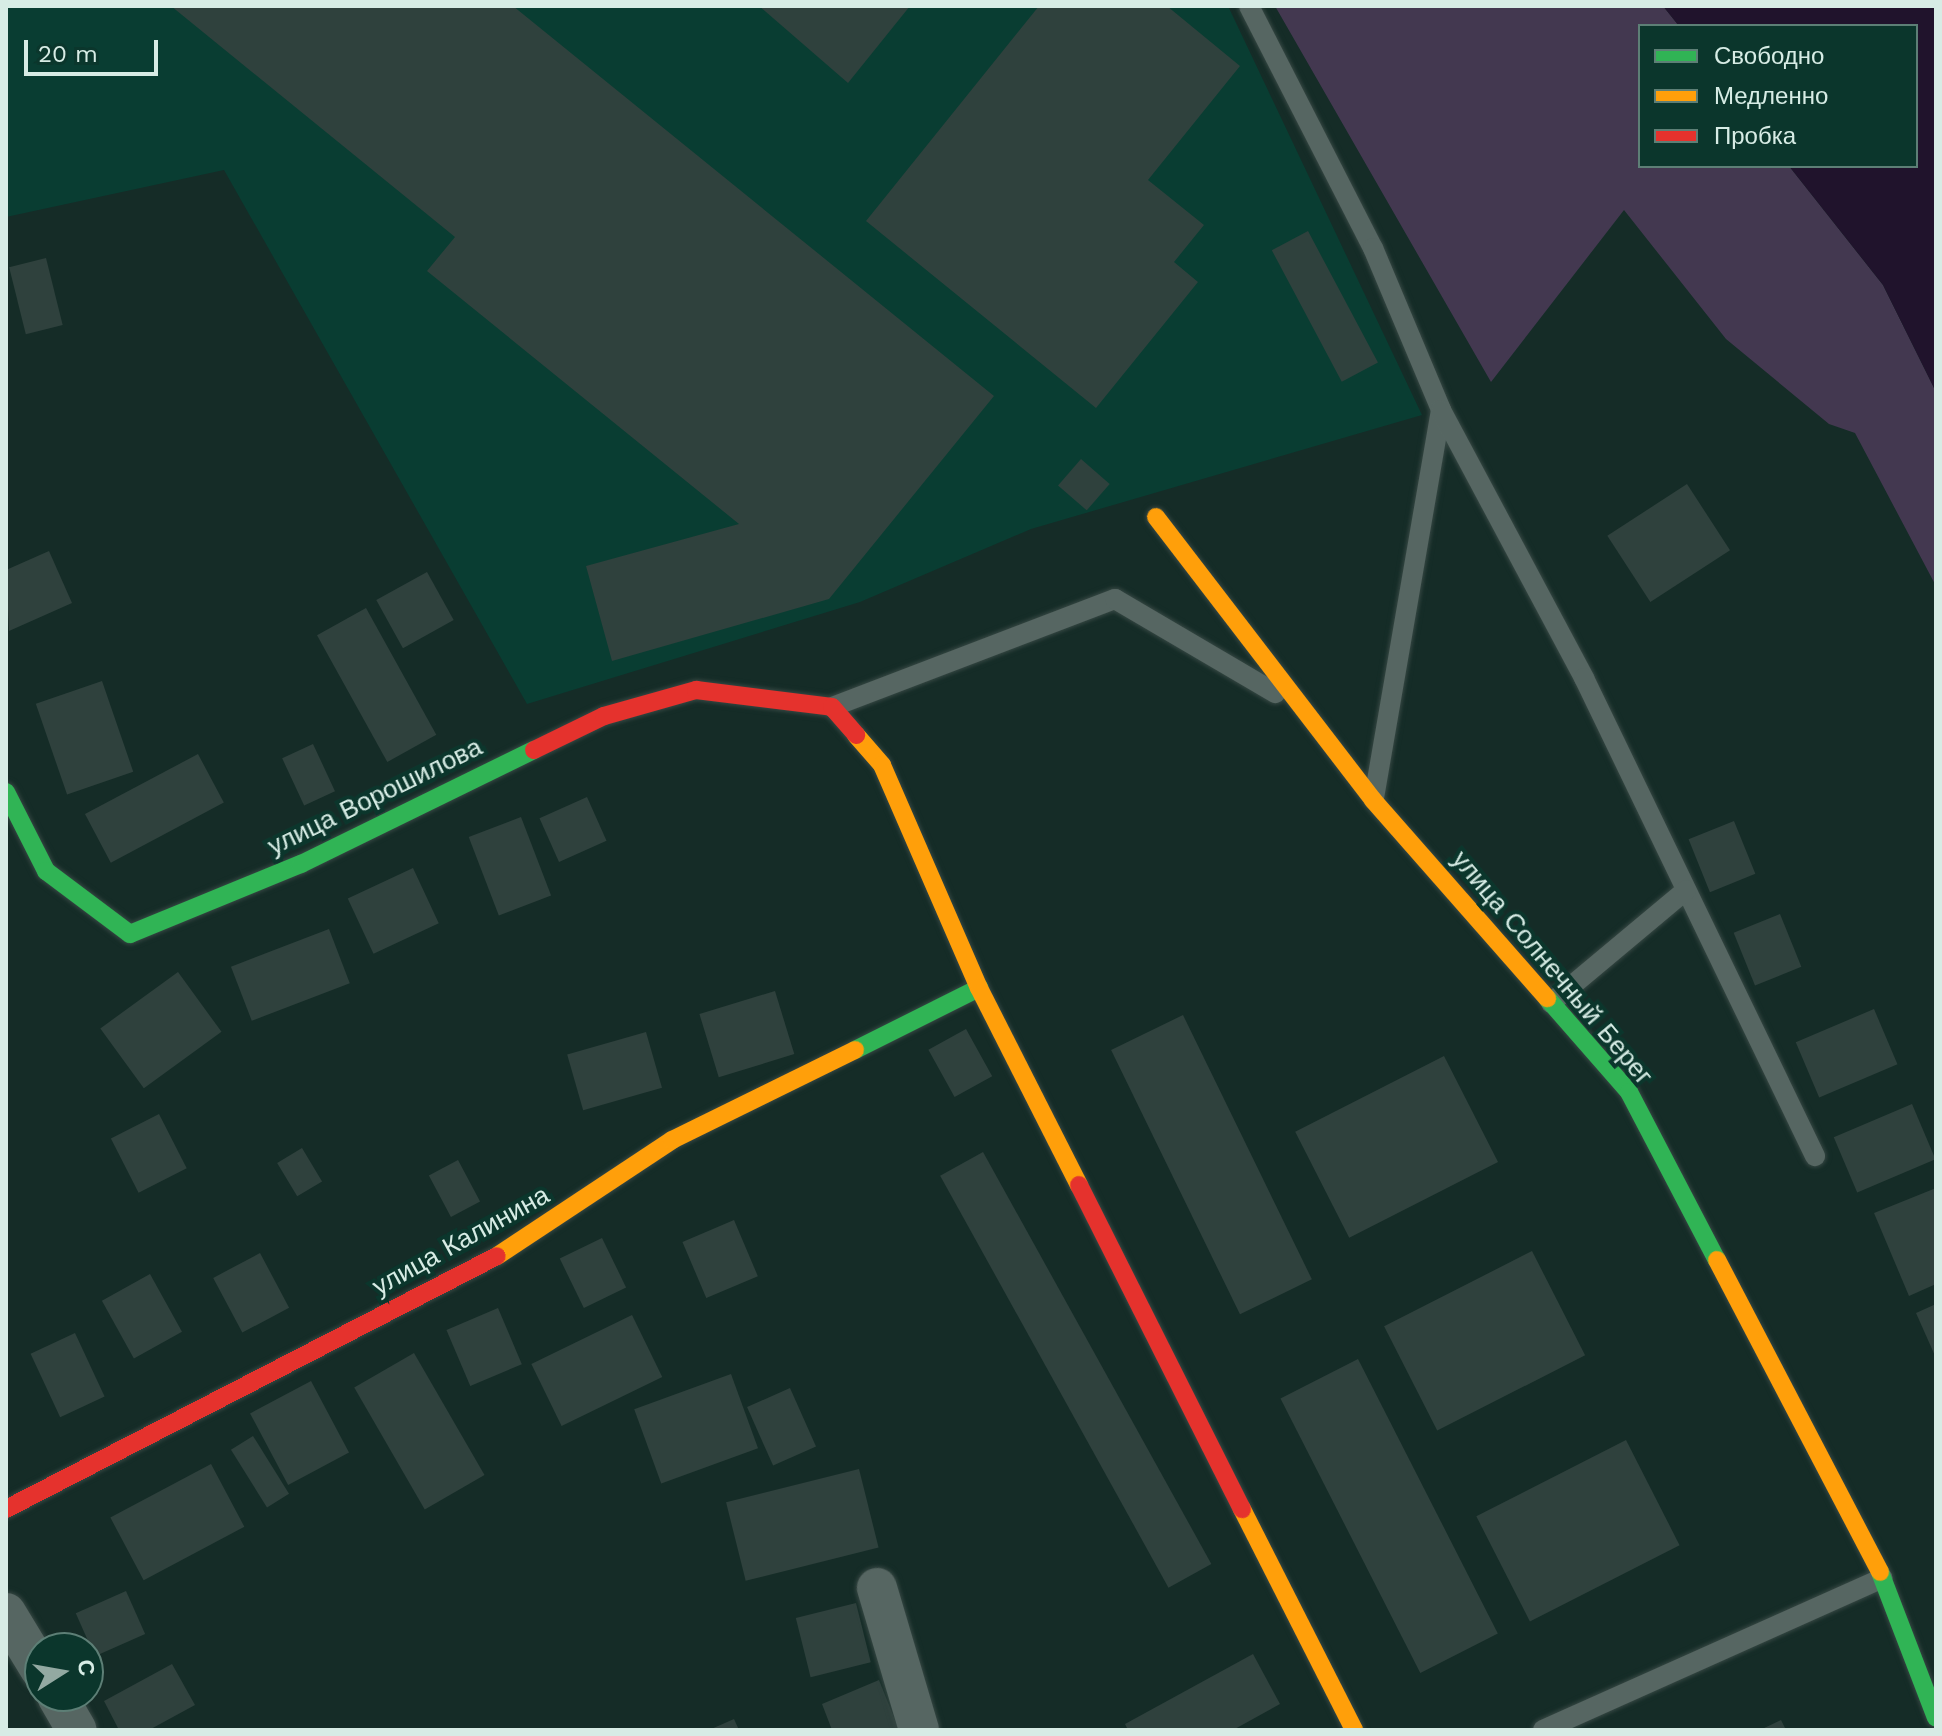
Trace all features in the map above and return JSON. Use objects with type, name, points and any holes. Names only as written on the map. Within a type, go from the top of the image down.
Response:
[{"type":"street","name":"улица Солнечный Берег","points":[[1156,517],[1373,800],[1629,1092],[1883,1578],[1936,1718]]},
{"type":"street","name":"улица Ворошилова","points":[[6,792],[46,871],[130,934],[301,864],[604,716],[696,690],[832,707]]},
{"type":"street","points":[[832,707],[882,765],[979,988],[1354,1730]]},
{"type":"street","name":"улица Калинина","points":[[6,1509],[531,1238],[672,1140],[979,988]]},
{"type":"street","points":[[877,1588],[919,1730]]},
{"type":"street","points":[[6,1613],[24,1643]]},
{"type":"street","points":[[66,1712],[77,1730]]},
{"type":"lane","points":[[1249,6],[1373,248],[1441,410],[1584,678],[1815,1156]]},
{"type":"lane","points":[[1373,800],[1441,410]]},
{"type":"lane","points":[[832,707],[1115,599],[1306,711]]},
{"type":"lane","points":[[1551,1003],[1686,890]]},
{"type":"lane","points":[[1543,1730],[1883,1578]]},
{"type":"shaded area","points":[[6,6],[1228,6],[1422,415],[1031,529],[860,602],[527,704],[224,170],[6,217]]},
{"type":"shaded area","points":[[1275,6],[1663,6],[1677,24],[1638,24],[1638,168],[1791,168],[1883,285],[1936,392],[1936,586],[1855,433],[1829,424],[1726,339],[1624,210],[1491,382]]},
{"type":"shaded area","points":[[1663,6],[1936,6],[1936,392],[1883,285],[1791,168],[1918,168],[1918,24],[1677,24]]},
{"type":"building","points":[[171,6],[513,6],[994,396],[829,599],[612,661],[586,566],[739,524],[427,271],[455,237]]},
{"type":"building","points":[[759,6],[910,6],[848,83]]},
{"type":"building","points":[[1039,6],[1167,6],[1240,66],[1148,180],[1204,225],[1174,262],[1198,282],[1096,408],[866,221]]},
{"type":"building","points":[[1308,231],[1378,363],[1342,382],[1272,250]]},
{"type":"building","points":[[46,258],[63,325],[26,334],[9,267]]},
{"type":"building","points":[[1081,459],[1110,484],[1087,510],[1058,485]]},
{"type":"building","points":[[1687,484],[1730,550],[1650,602],[1607,536]]},
{"type":"building","points":[[49,551],[72,603],[9,631],[6,570]]},
{"type":"building","points":[[427,572],[454,620],[403,648],[376,600]]},
{"type":"building","points":[[366,608],[436,735],[387,762],[317,635]]},
{"type":"building","points":[[102,681],[133,772],[67,795],[36,704]]},
{"type":"building","points":[[313,744],[335,791],[304,805],[282,758]]},
{"type":"building","points":[[198,754],[224,803],[111,863],[85,814]]},
{"type":"building","points":[[587,797],[607,841],[559,862],[539,818]]},
{"type":"building","points":[[521,817],[551,895],[499,915],[469,837]]},
{"type":"building","points":[[1734,821],[1755,874],[1710,892],[1689,839]]},
{"type":"building","points":[[413,868],[439,923],[374,954],[348,898]]},
{"type":"building","points":[[1780,914],[1801,967],[1755,986],[1734,933]]},
{"type":"building","points":[[329,929],[350,983],[252,1021],[231,967]]},
{"type":"building","points":[[178,972],[221,1032],[144,1088],[100,1028]]},
{"type":"building","points":[[775,991],[794,1054],[719,1077],[699,1014]]},
{"type":"building","points":[[1874,1009],[1897,1064],[1819,1097],[1796,1042]]},
{"type":"building","points":[[1183,1015],[1312,1279],[1240,1314],[1111,1050]]},
{"type":"building","points":[[966,1029],[992,1076],[955,1097],[928,1050]]},
{"type":"building","points":[[646,1032],[662,1088],[583,1110],[567,1055]]},
{"type":"building","points":[[1444,1056],[1498,1162],[1349,1238],[1295,1132]]},
{"type":"building","points":[[1912,1104],[1935,1159],[1857,1192],[1834,1137]]},
{"type":"building","points":[[159,1114],[187,1168],[139,1193],[111,1139]]},
{"type":"building","points":[[302,1148],[322,1181],[297,1196],[277,1163]]},
{"type":"building","points":[[983,1152],[1211,1564],[1168,1588],[940,1176]]},
{"type":"building","points":[[458,1160],[480,1201],[451,1217],[429,1175]]},
{"type":"building","points":[[1936,1188],[1936,1284],[1909,1296],[1874,1213]]},
{"type":"building","points":[[734,1220],[758,1276],[706,1298],[682,1242]]},
{"type":"building","points":[[602,1238],[626,1287],[584,1308],[560,1259]]},
{"type":"building","points":[[1532,1251],[1585,1355],[1437,1431],[1384,1326]]},
{"type":"building","points":[[260,1253],[289,1308],[242,1333],[213,1278]]},
{"type":"building","points":[[150,1274],[182,1332],[134,1358],[102,1301]]},
{"type":"building","points":[[1936,1304],[1936,1358],[1916,1313]]},
{"type":"building","points":[[498,1308],[522,1364],[470,1386],[446,1330]]},
{"type":"building","points":[[632,1315],[662,1377],[562,1426],[531,1364]]},
{"type":"building","points":[[75,1333],[105,1396],[60,1417],[31,1354]]},
{"type":"building","points":[[414,1353],[484,1475],[425,1510],[354,1388]]},
{"type":"building","points":[[1358,1359],[1498,1633],[1420,1673],[1280,1398]]},
{"type":"building","points":[[731,1374],[758,1448],[661,1483],[634,1409]]},
{"type":"building","points":[[311,1381],[349,1453],[288,1485],[250,1413]]},
{"type":"building","points":[[790,1388],[816,1446],[773,1466],[747,1407]]},
{"type":"building","points":[[253,1436],[289,1494],[267,1507],[231,1450]]},
{"type":"building","points":[[1626,1440],[1680,1545],[1530,1621],[1476,1516]]},
{"type":"building","points":[[211,1464],[244,1527],[144,1580],[110,1518]]},
{"type":"building","points":[[859,1469],[879,1548],[746,1581],[726,1502]]},
{"type":"building","points":[[126,1591],[145,1634],[104,1652],[104,1632],[84,1632],[76,1613]]},
{"type":"building","points":[[856,1603],[871,1662],[811,1677],[796,1618]]},
{"type":"building","points":[[1253,1654],[1280,1704],[1233,1730],[1128,1730],[1125,1724]]},
{"type":"building","points":[[172,1664],[195,1705],[149,1730],[119,1730],[104,1701]]},
{"type":"building","points":[[879,1680],[899,1730],[832,1730],[822,1704]]},
{"type":"building","points":[[734,1719],[739,1730],[709,1730]]},
{"type":"building","points":[[1781,1720],[1786,1730],[1760,1730]]},
{"type":"traffic: fast","points":[[6,792],[46,871],[130,934],[301,864],[534,750]]},
{"type":"traffic: fast","points":[[855,1050],[979,988]]},
{"type":"traffic: fast","points":[[1547,998],[1629,1092],[1717,1260]]},
{"type":"traffic: fast","points":[[1880,1572],[1936,1718]]},
{"type":"traffic: slow","points":[[1156,517],[1373,800],[1547,998]]},
{"type":"traffic: slow","points":[[856,735],[882,765],[979,988],[1079,1185]]},
{"type":"traffic: slow","points":[[497,1256],[672,1140],[855,1050]]},
{"type":"traffic: slow","points":[[1717,1260],[1880,1572]]},
{"type":"traffic: slow","points":[[1242,1509],[1354,1730]]},
{"type":"traffic: jam","points":[[534,750],[604,716],[696,690],[832,707],[856,735]]},
{"type":"traffic: jam","points":[[1079,1185],[1242,1509]]},
{"type":"traffic: jam","points":[[6,1509],[497,1256]]}]
